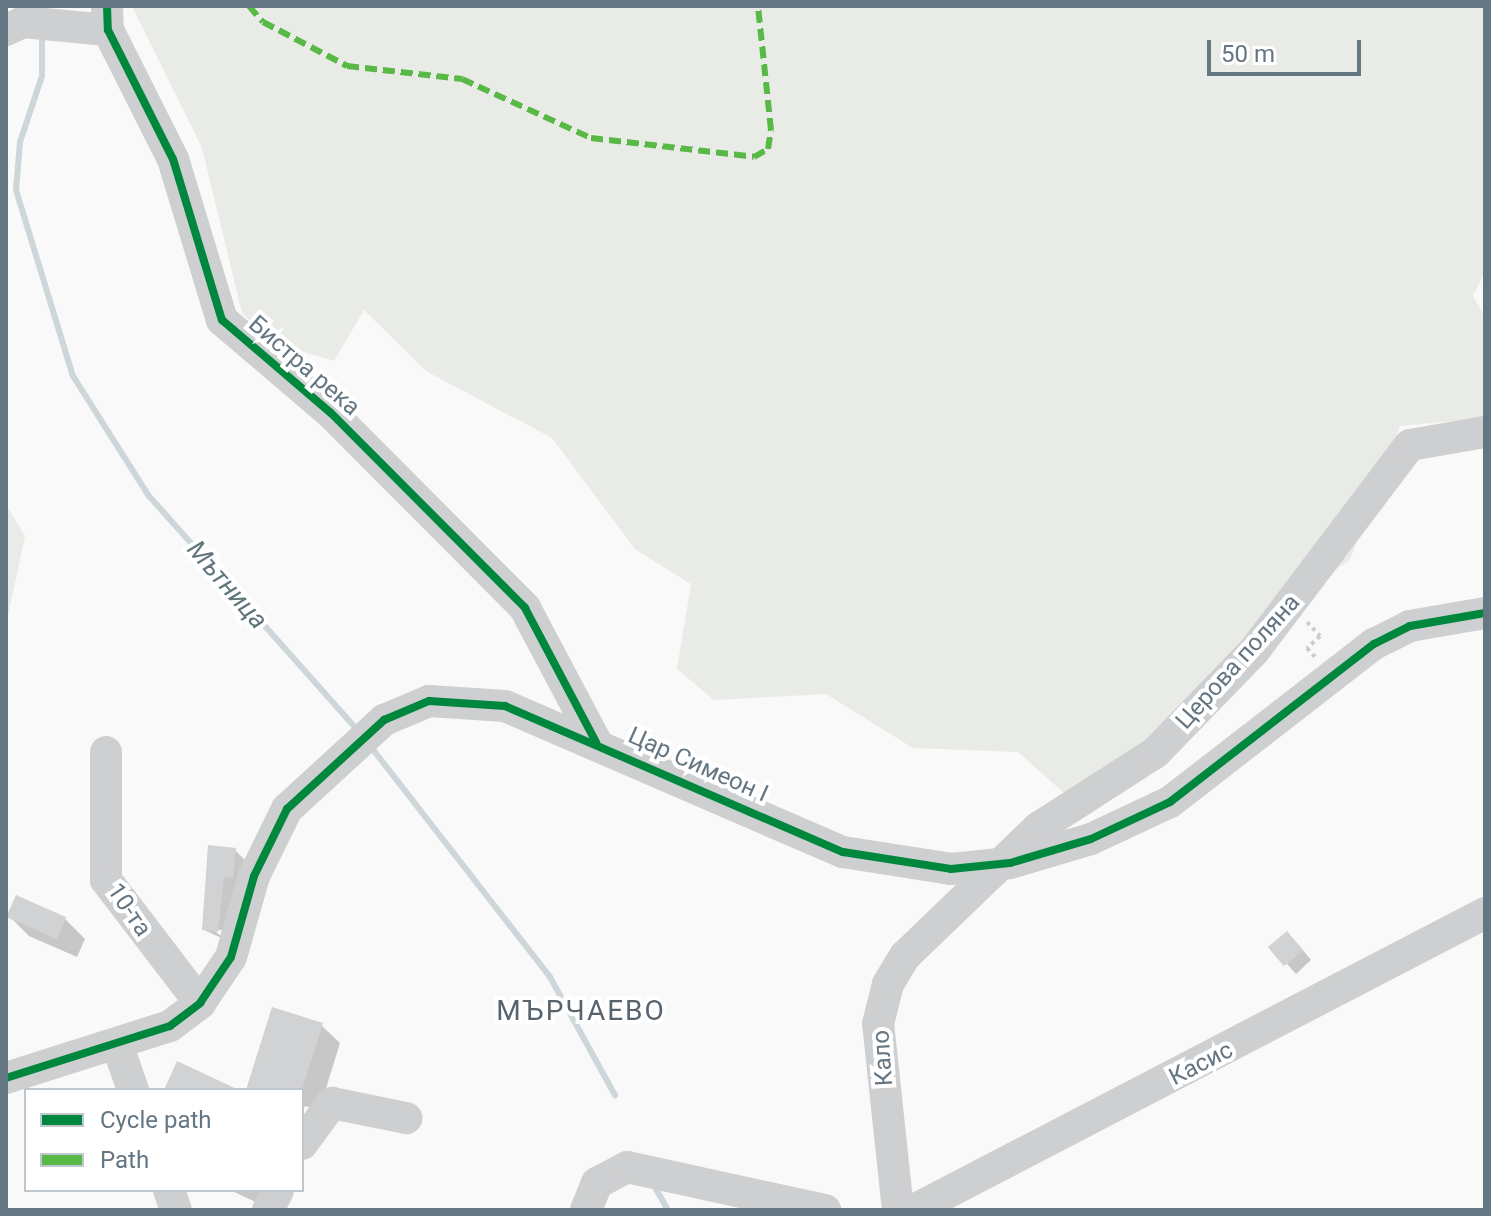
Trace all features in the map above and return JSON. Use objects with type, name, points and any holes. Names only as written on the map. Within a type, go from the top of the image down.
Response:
[{"type":"street","points":[[17,19],[107,18]]},
{"type":"street","name":"Бистра река","points":[[107,18],[173,159],[222,320],[331,413],[525,608],[596,742]]},
{"type":"street","name":"Церова поляна","points":[[1010,863],[1038,828],[1155,753],[1291,604],[1410,445],[1485,432]]},
{"type":"street","name":"Цар Симеон I","points":[[7,1072],[117,1044],[170,1026],[200,1003],[231,957],[254,876],[287,809],[362,736],[429,701],[505,706],[596,742],[843,852],[951,869],[1010,863],[1091,839],[1170,802],[1332,676],[1410,626],[1485,613]]},
{"type":"street","name":"10-та","points":[[106,752],[106,880],[200,1003]]},
{"type":"street","name":"Кало","points":[[898,1210],[878,1024],[888,984],[905,956],[1010,863]]},
{"type":"street","name":"Касис","points":[[914,1210],[1485,913]]},
{"type":"street","points":[[117,1044],[132,1088]]},
{"type":"street","points":[[304,1141],[332,1103],[406,1118]]},
{"type":"street","points":[[586,1210],[597,1183],[627,1167],[825,1210]]},
{"type":"street","points":[[268,1210],[277,1192]]},
{"type":"path","points":[[1291,604],[1320,636],[1307,648],[1332,676]]},
{"type":"shaded area","points":[[132,6],[1485,6],[1485,272],[1473,296],[1485,317],[1485,418],[1400,426],[1350,560],[1267,615],[1083,810],[1018,752],[913,748],[826,694],[714,700],[677,669],[691,584],[635,549],[552,438],[426,371],[364,310],[334,361],[274,343],[242,313],[202,148]]},
{"type":"shaded area","points":[[6,505],[25,536],[6,625]]},
{"type":"building","points":[[208,845],[236,848],[233,878],[224,877],[218,932],[202,930]]},
{"type":"building","points":[[16,895],[66,917],[56,939],[6,917]]},
{"type":"building","points":[[1287,931],[1303,950],[1284,966],[1268,947]]},
{"type":"building","points":[[272,1007],[323,1023],[303,1088],[247,1088]]},
{"type":"building","points":[[177,1061],[235,1088],[165,1088]]},
{"type":"waterway","name":"Мътница","points":[[42,34],[42,76],[20,142],[16,190],[73,376],[149,496],[359,732]]},
{"type":"waterway","name":"Мътница","points":[[371,747],[550,977],[615,1095]]},
{"type":"waterway","name":"Мътница","points":[[653,1184],[668,1210]]},
{"type":"marked path","points":[[249,6],[263,22],[347,66],[462,79],[591,138],[754,157],[768,149],[771,130],[758,6]]},
{"type":"cycle path","points":[[107,6],[108,30],[173,159],[222,320],[331,413],[525,608],[596,742]]},
{"type":"cycle path","points":[[6,1078],[170,1026],[200,1003],[231,957],[254,876],[287,809],[384,720],[429,701],[505,706],[843,852],[951,869],[1010,863],[1091,839],[1170,802],[1374,644],[1410,626],[1485,613]]},
{"type":"district","name":"МЪРЧАЕВО","points":[[581,1011]]}]
